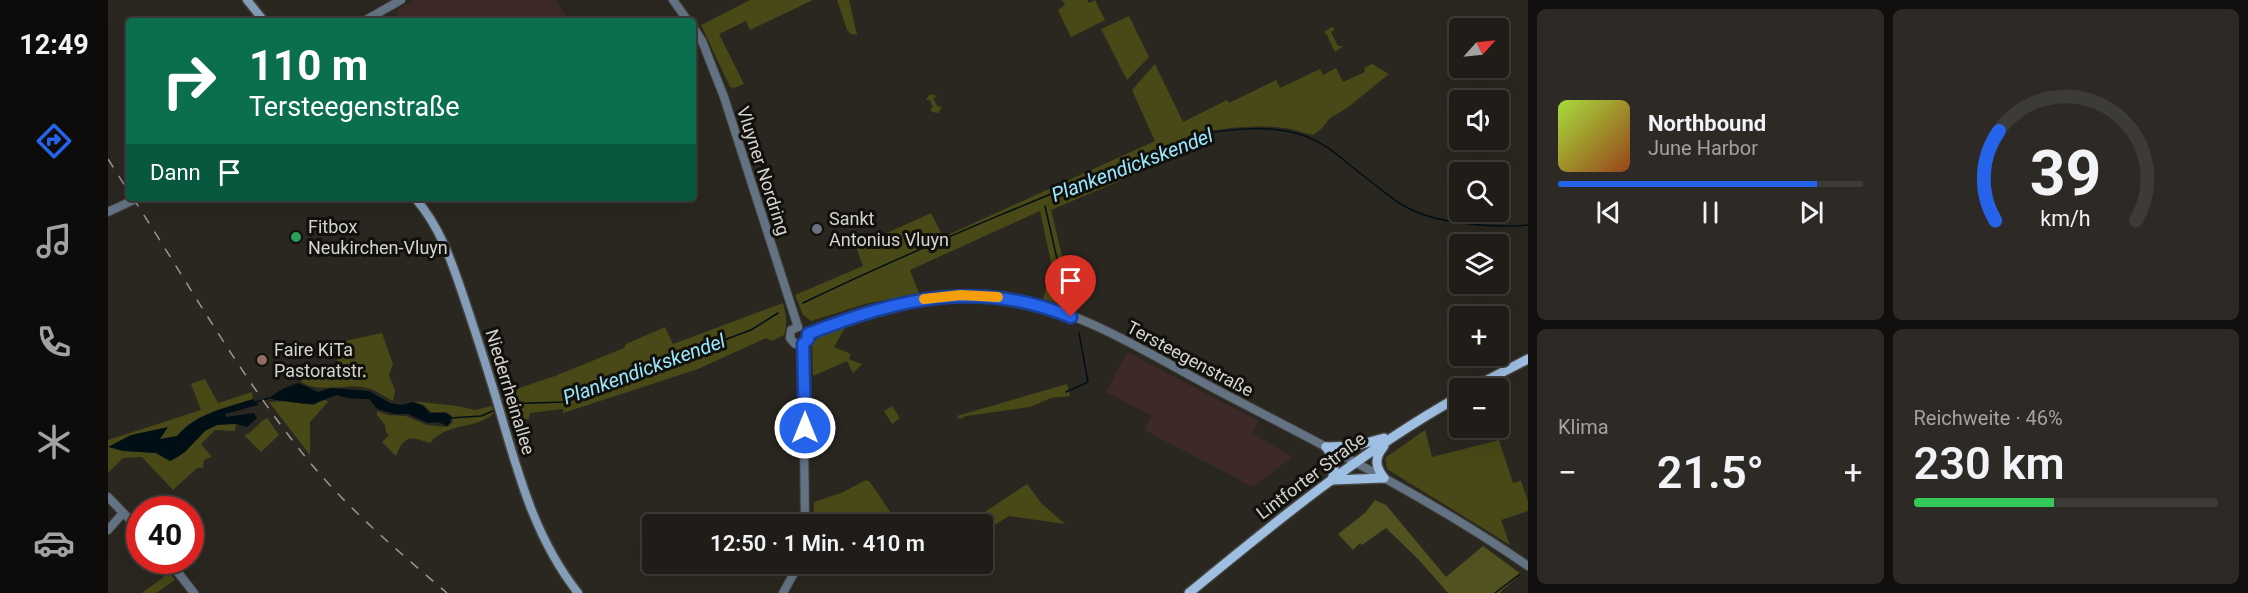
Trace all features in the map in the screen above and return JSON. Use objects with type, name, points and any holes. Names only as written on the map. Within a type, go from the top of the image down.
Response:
[{"type":"main road","points":[[247,0],[262,18]]},
{"type":"main road","name":"Niederrheinallee","points":[[417,201],[439,231],[450,254],[532,513],[554,559],[578,593]]},
{"type":"main road","points":[[1491,378],[1528,358]]},
{"type":"main road","name":"Lintforter Straße","points":[[1191,591],[1355,462],[1392,436],[1449,402]]},
{"type":"main road","points":[[1326,447],[1355,446],[1392,436]]},
{"type":"main road","points":[[1384,478],[1377,468],[1376,458],[1392,436]]},
{"type":"main road","points":[[1326,447],[1332,454],[1335,464],[1332,480],[1384,478]]},
{"type":"street","points":[[368,18],[401,0]]},
{"type":"street","points":[[673,0],[686,18]]},
{"type":"street","name":"Vluyner Nordring","points":[[696,32],[724,98],[798,327]]},
{"type":"street","points":[[108,212],[132,201]]},
{"type":"street","name":"Tersteegenstraße","points":[[808,334],[864,314],[919,300],[968,296],[1005,298],[1037,304],[1104,331],[1355,462],[1484,537],[1528,566]]},
{"type":"street","points":[[798,327],[803,328],[808,334],[808,339],[803,344],[795,344],[790,338],[791,330],[798,327]]},
{"type":"street","points":[[803,344],[805,514]]},
{"type":"street","points":[[108,497],[126,516]]},
{"type":"street","points":[[108,530],[123,513]]},
{"type":"street","points":[[179,574],[194,593]]},
{"type":"street","points":[[783,593],[793,574]]},
{"type":"shaded area","points":[[414,0],[556,0],[567,18],[398,18],[396,10]]},
{"type":"shaded area","points":[[750,0],[813,0],[750,30],[746,21],[719,34],[744,84],[734,88],[730,87],[701,25]]},
{"type":"shaded area","points":[[837,0],[849,0],[857,35],[847,30]]},
{"type":"shaded area","points":[[1062,0],[1087,0],[1089,3],[1095,0],[1105,20],[1071,37],[1058,10],[1065,5]]},
{"type":"shaded area","points":[[1129,16],[1149,57],[1127,80],[1101,29]]},
{"type":"shaded area","points":[[1332,27],[1335,29],[1331,32],[1338,46],[1343,46],[1335,52],[1324,32]]},
{"type":"shaded area","points":[[1155,64],[1183,122],[1227,100],[1229,103],[1276,80],[1280,88],[1320,69],[1323,75],[1336,68],[1343,82],[1365,72],[1364,68],[1372,64],[1389,74],[1347,108],[1330,118],[1313,135],[1262,126],[1221,129],[1196,134],[1186,137],[1189,144],[1183,154],[1051,210],[1075,309],[1043,299],[1052,267],[1040,211],[910,270],[919,293],[865,304],[811,321],[803,315],[795,295],[863,266],[856,247],[931,213],[943,237],[1155,141],[1132,90]]},
{"type":"shaded area","points":[[930,94],[938,96],[933,98],[937,106],[942,107],[938,113],[932,112],[930,100],[926,100]]},
{"type":"shaded area","points":[[783,303],[786,319],[784,335],[772,341],[766,338],[698,369],[563,413],[563,409],[530,413],[529,419],[513,420],[508,416],[501,394],[555,376],[624,348],[626,344],[665,327],[673,344]]},
{"type":"shaded area","points":[[845,328],[834,347],[851,354],[849,359],[862,364],[853,373],[847,361],[813,376],[812,344],[819,337]]},
{"type":"shaded area","points":[[382,333],[393,364],[389,375],[395,391],[393,401],[367,388],[325,388],[301,382],[339,374],[335,343]]},
{"type":"shaded area","points":[[1127,352],[1259,421],[1252,433],[1292,457],[1253,487],[1144,430],[1152,416],[1106,392]]},
{"type":"shaded area","points":[[205,379],[218,403],[252,392],[253,399],[212,412],[193,422],[177,436],[159,440],[167,428],[131,451],[156,453],[170,461],[182,454],[209,428],[221,424],[236,424],[235,431],[215,430],[201,444],[212,457],[204,460],[203,468],[197,468],[173,490],[142,457],[123,458],[108,473],[108,440],[201,410],[191,384]]},
{"type":"shaded area","points":[[299,383],[318,392],[331,388],[369,391],[390,403],[401,405],[413,402],[423,406],[430,413],[445,413],[451,416],[450,423],[447,426],[438,422],[428,423],[408,414],[394,414],[377,409],[369,399],[337,395],[310,404],[269,398]]},
{"type":"shaded area","points":[[1067,384],[1070,396],[1051,398],[1030,407],[966,416],[960,419],[957,416]]},
{"type":"shaded area","points":[[253,399],[258,405],[225,414],[226,417],[254,413],[257,418],[247,427],[236,424],[217,425],[205,431],[185,452],[170,461],[156,453],[123,451],[108,447],[131,435],[168,427],[160,439],[177,436],[202,417]]},
{"type":"shaded area","points":[[324,399],[328,402],[310,422],[310,455],[269,402],[288,401],[314,405]]},
{"type":"shaded area","points":[[412,401],[475,410],[492,406],[494,413],[479,422],[444,432],[430,443],[408,439],[402,444],[396,456],[382,442],[389,435],[377,411],[388,415],[406,416],[427,425],[447,427],[453,422],[452,416],[446,412],[431,412],[424,405]]},
{"type":"shaded area","points":[[892,406],[900,418],[892,424],[884,411]]},
{"type":"shaded area","points":[[267,418],[279,435],[261,452],[244,435]]},
{"type":"shaded area","points":[[1425,430],[1432,457],[1499,440],[1513,483],[1521,481],[1528,501],[1528,511],[1501,520],[1510,545],[1387,469],[1385,458]]},
{"type":"shaded area","points":[[866,480],[870,482],[892,514],[813,514],[814,502],[841,493]]},
{"type":"shaded area","points":[[1027,484],[1042,504],[1065,524],[1009,516],[993,526],[993,514],[982,514]]},
{"type":"shaded area","points":[[1375,500],[1386,505],[1446,577],[1483,546],[1521,574],[1499,593],[1448,593],[1386,528],[1362,545],[1360,543],[1353,550],[1338,534],[1365,513]]},
{"type":"shaded area","points":[[168,574],[175,580],[156,593],[142,593]]},
{"type":"waterway","name":"Plankendickskendel","points":[[803,303],[950,236],[1050,194],[1200,134],[1226,131],[1280,130],[1313,139],[1336,154],[1398,203],[1422,214],[1468,224],[1528,225]]},
{"type":"waterway","points":[[1045,206],[1067,303]]},
{"type":"waterway","name":"Plankendickskendel","points":[[503,404],[564,402],[578,398],[687,352],[751,330],[778,313]]},
{"type":"waterway","points":[[1066,392],[1088,382],[1079,333]]},
{"type":"waterway","points":[[256,402],[269,398]]},
{"type":"waterway","name":"Plankendickskendel","points":[[451,418],[481,416],[493,411]]},
{"type":"waterway","points":[[1495,593],[1520,574]]},
{"type":"railway","points":[[108,159],[126,187]]},
{"type":"railway","points":[[135,201],[239,365],[308,460],[357,513],[447,593]]},
{"type":"slow traffic","points":[[924,299],[961,295],[998,297]]},
{"type":"place","name":"Sankt Antonius Vluyn","points":[[817,229]]},
{"type":"place","name":"Fitbox Neukirchen-Vluyn","points":[[296,237]]},
{"type":"place","name":"Faire KiTa Pastoratstr.","points":[[262,360]]},
{"type":"route","points":[[805,428],[803,344],[808,339],[808,334],[864,314],[908,302],[961,295],[1005,298],[1037,304],[1071,317]]}]
